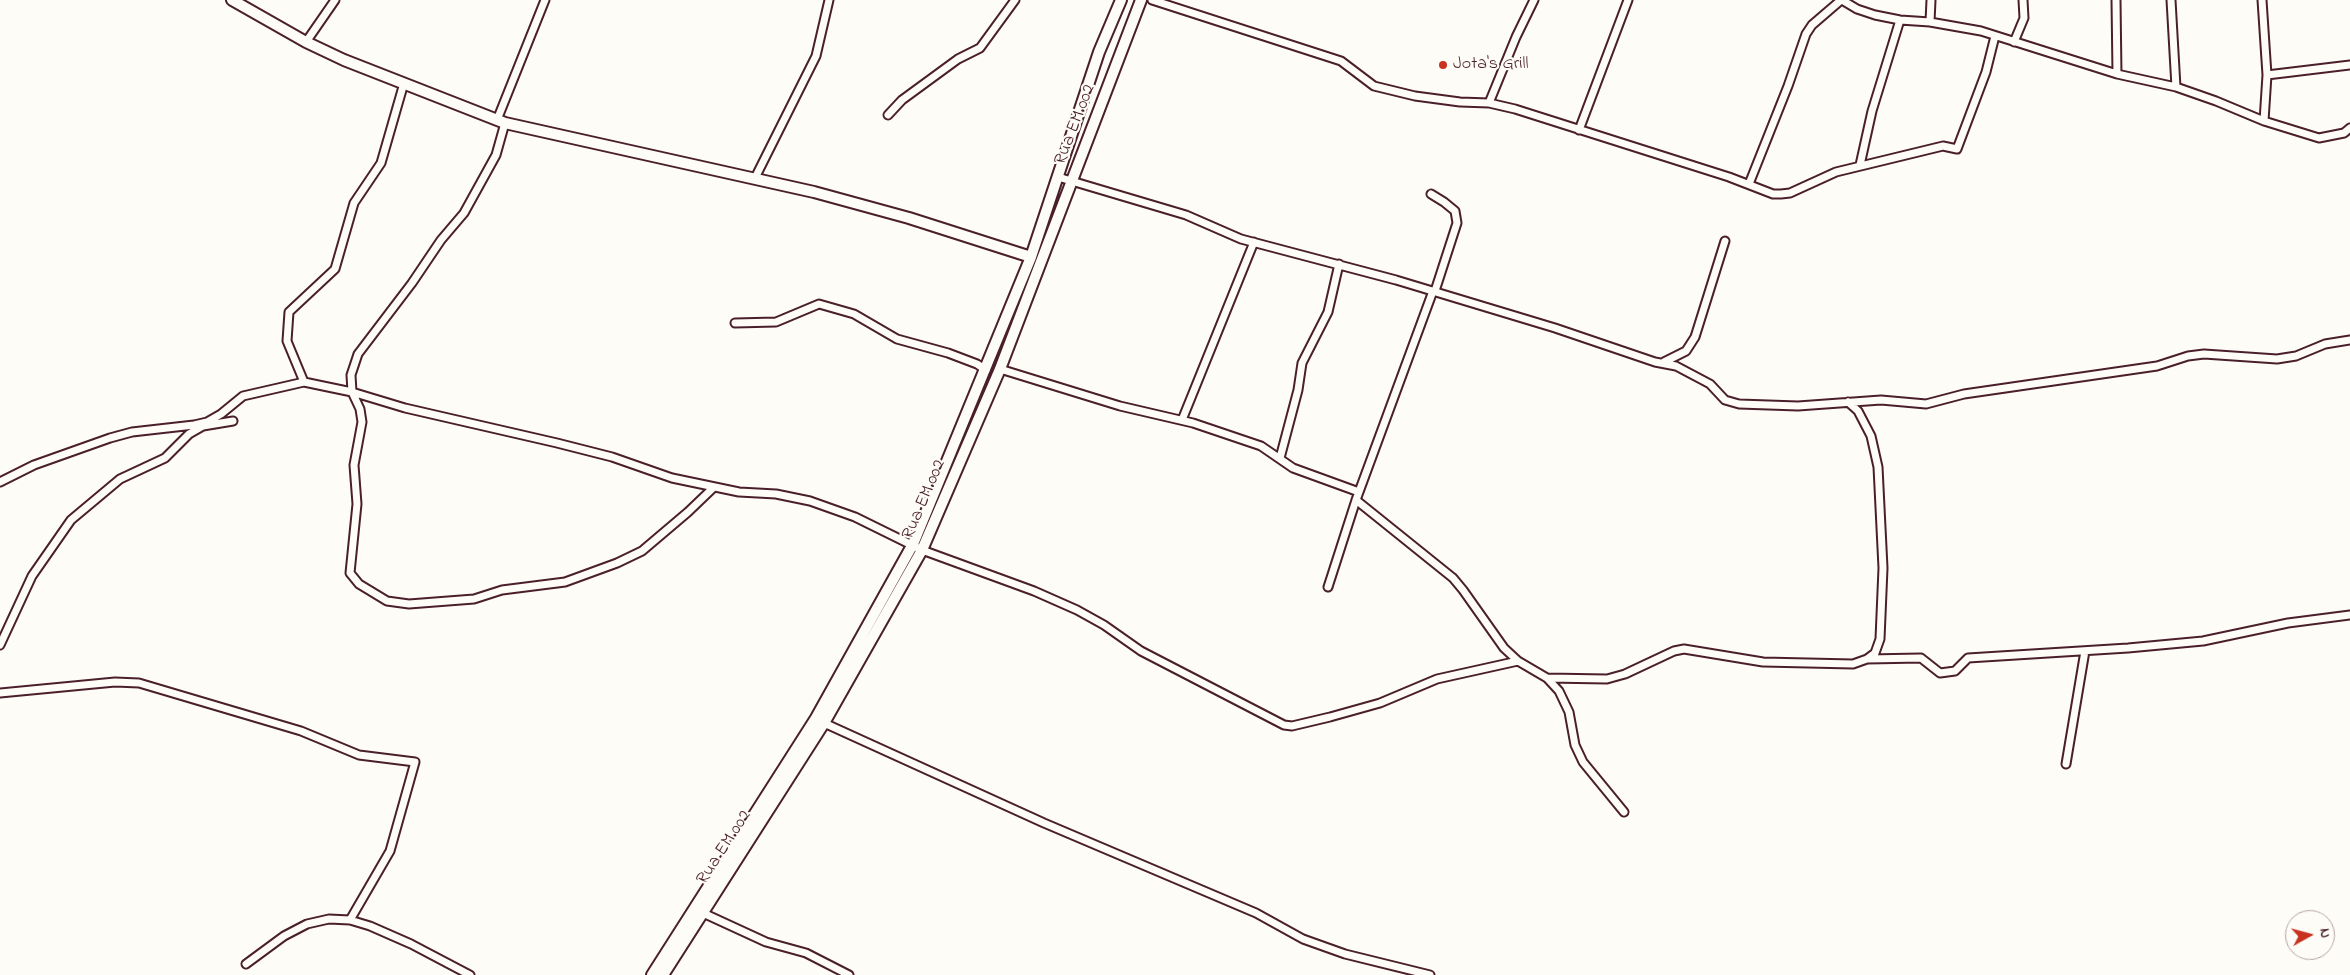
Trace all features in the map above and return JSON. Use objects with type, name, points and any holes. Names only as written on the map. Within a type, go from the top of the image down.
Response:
[{"type":"street","points":[[232,0],[306,42],[344,60],[502,121],[814,192],[1031,257]]},
{"type":"street","points":[[306,42],[335,0]]},
{"type":"street","points":[[545,0],[502,121],[496,155],[464,214],[441,240],[407,290],[358,354],[352,375],[352,392],[360,409],[362,422],[354,465],[357,504],[350,573],[359,584],[387,601],[409,604],[474,600],[502,590],[543,587],[585,576],[642,551],[713,488]]},
{"type":"street","points":[[755,178],[816,56],[829,0]]},
{"type":"street","points":[[888,115],[902,100],[958,59],[980,48],[1014,0]]},
{"type":"street","name":"Rua EM.002","points":[[652,975],[816,718],[917,547],[1031,257],[1099,52],[1121,0]]},
{"type":"street","name":"Rua EM.002","points":[[663,975],[824,723],[917,547],[1000,369],[1141,0]]},
{"type":"street","points":[[1152,0],[1341,61],[1374,86],[1415,96],[1460,102],[1489,103],[1556,121],[1749,184],[1773,194],[1790,193],[1836,172],[1860,166],[1943,146],[1957,149],[1986,72],[1995,36]]},
{"type":"street","points":[[1489,103],[1516,36],[1534,0]]},
{"type":"street","points":[[1579,130],[1628,0]]},
{"type":"street","points":[[1749,184],[1788,86],[1806,34],[1812,25],[1842,0],[1857,9],[1900,20],[1930,22],[1980,31],[2117,74],[2176,87],[2264,121],[2319,138],[2344,134],[2350,128]]},
{"type":"street","points":[[1930,22],[1931,0]]},
{"type":"street","points":[[2014,42],[2024,18],[2023,0]]},
{"type":"street","points":[[2116,0],[2117,74]]},
{"type":"street","points":[[2171,0],[2176,87]]},
{"type":"street","points":[[2262,0],[2267,75],[2264,121]]},
{"type":"street","points":[[1860,166],[1872,110],[1900,20]]},
{"type":"street","points":[[2267,75],[2350,65]]},
{"type":"street","points":[[304,382],[287,341],[289,312],[334,269],[354,203],[381,163],[404,83]]},
{"type":"street","points":[[1058,176],[1178,212],[1254,242],[1434,291],[1676,366],[1693,373],[1710,384],[1725,400],[1739,404],[1798,406],[1881,400],[1926,404],[1964,394],[2157,366],[2188,356],[2204,354],[2277,359],[2296,356],[2325,344],[2350,340]]},
{"type":"street","points":[[1328,587],[1356,500],[1434,291],[1457,223],[1455,211],[1430,194]]},
{"type":"street","points":[[1662,363],[1672,360],[1686,351],[1695,337],[1725,241]]},
{"type":"street","points":[[1182,420],[1254,242]]},
{"type":"street","points":[[1280,458],[1298,390],[1302,363],[1328,312],[1339,264]]},
{"type":"street","points":[[735,323],[776,322],[819,304],[854,314],[897,340],[948,353],[977,364],[986,370]]},
{"type":"street","points":[[1000,369],[1126,408],[1182,420],[1261,446],[1293,468],[1359,492]]},
{"type":"street","points":[[0,482],[34,465],[117,436],[132,432],[207,422],[221,414],[243,396],[304,382],[352,392],[405,408],[566,445],[672,478],[713,488],[739,492],[776,494],[810,501],[855,517],[917,547],[1034,591],[1076,610],[1104,625],[1141,651],[1284,725],[1292,726],[1330,717],[1380,703],[1437,679],[1518,661]]},
{"type":"street","points":[[1547,678],[1607,679],[1625,674],[1674,651],[1684,649],[1763,662],[1853,664],[1867,659],[1875,653],[1880,639],[1883,568],[1878,467],[1871,436],[1858,412],[1848,402]]},
{"type":"street","points":[[0,645],[32,576],[71,520],[120,478],[165,458],[189,434],[204,426],[232,421]]},
{"type":"street","points":[[1356,500],[1453,578],[1468,596],[1504,648],[1518,661],[1547,678],[1559,691],[1569,712],[1575,745],[1583,762],[1624,812]]},
{"type":"street","points":[[1867,659],[1921,658],[1940,673],[1955,671],[1968,658],[2085,651],[2203,640],[2288,623],[2350,615]]},
{"type":"street","points":[[2066,764],[2085,651]]},
{"type":"street","points":[[0,693],[115,682],[139,683],[301,731],[359,755],[415,762],[390,851],[350,920]]},
{"type":"street","points":[[824,723],[1017,811],[1256,913],[1303,939],[1345,954],[1430,975]]},
{"type":"street","points":[[703,913],[766,942],[806,954],[849,975]]},
{"type":"street","points":[[246,964],[284,936],[307,924],[329,919],[350,920],[370,926],[411,944],[470,975]]},
{"type":"place","name":"Jota's Grill","points":[[1443,65]]}]
